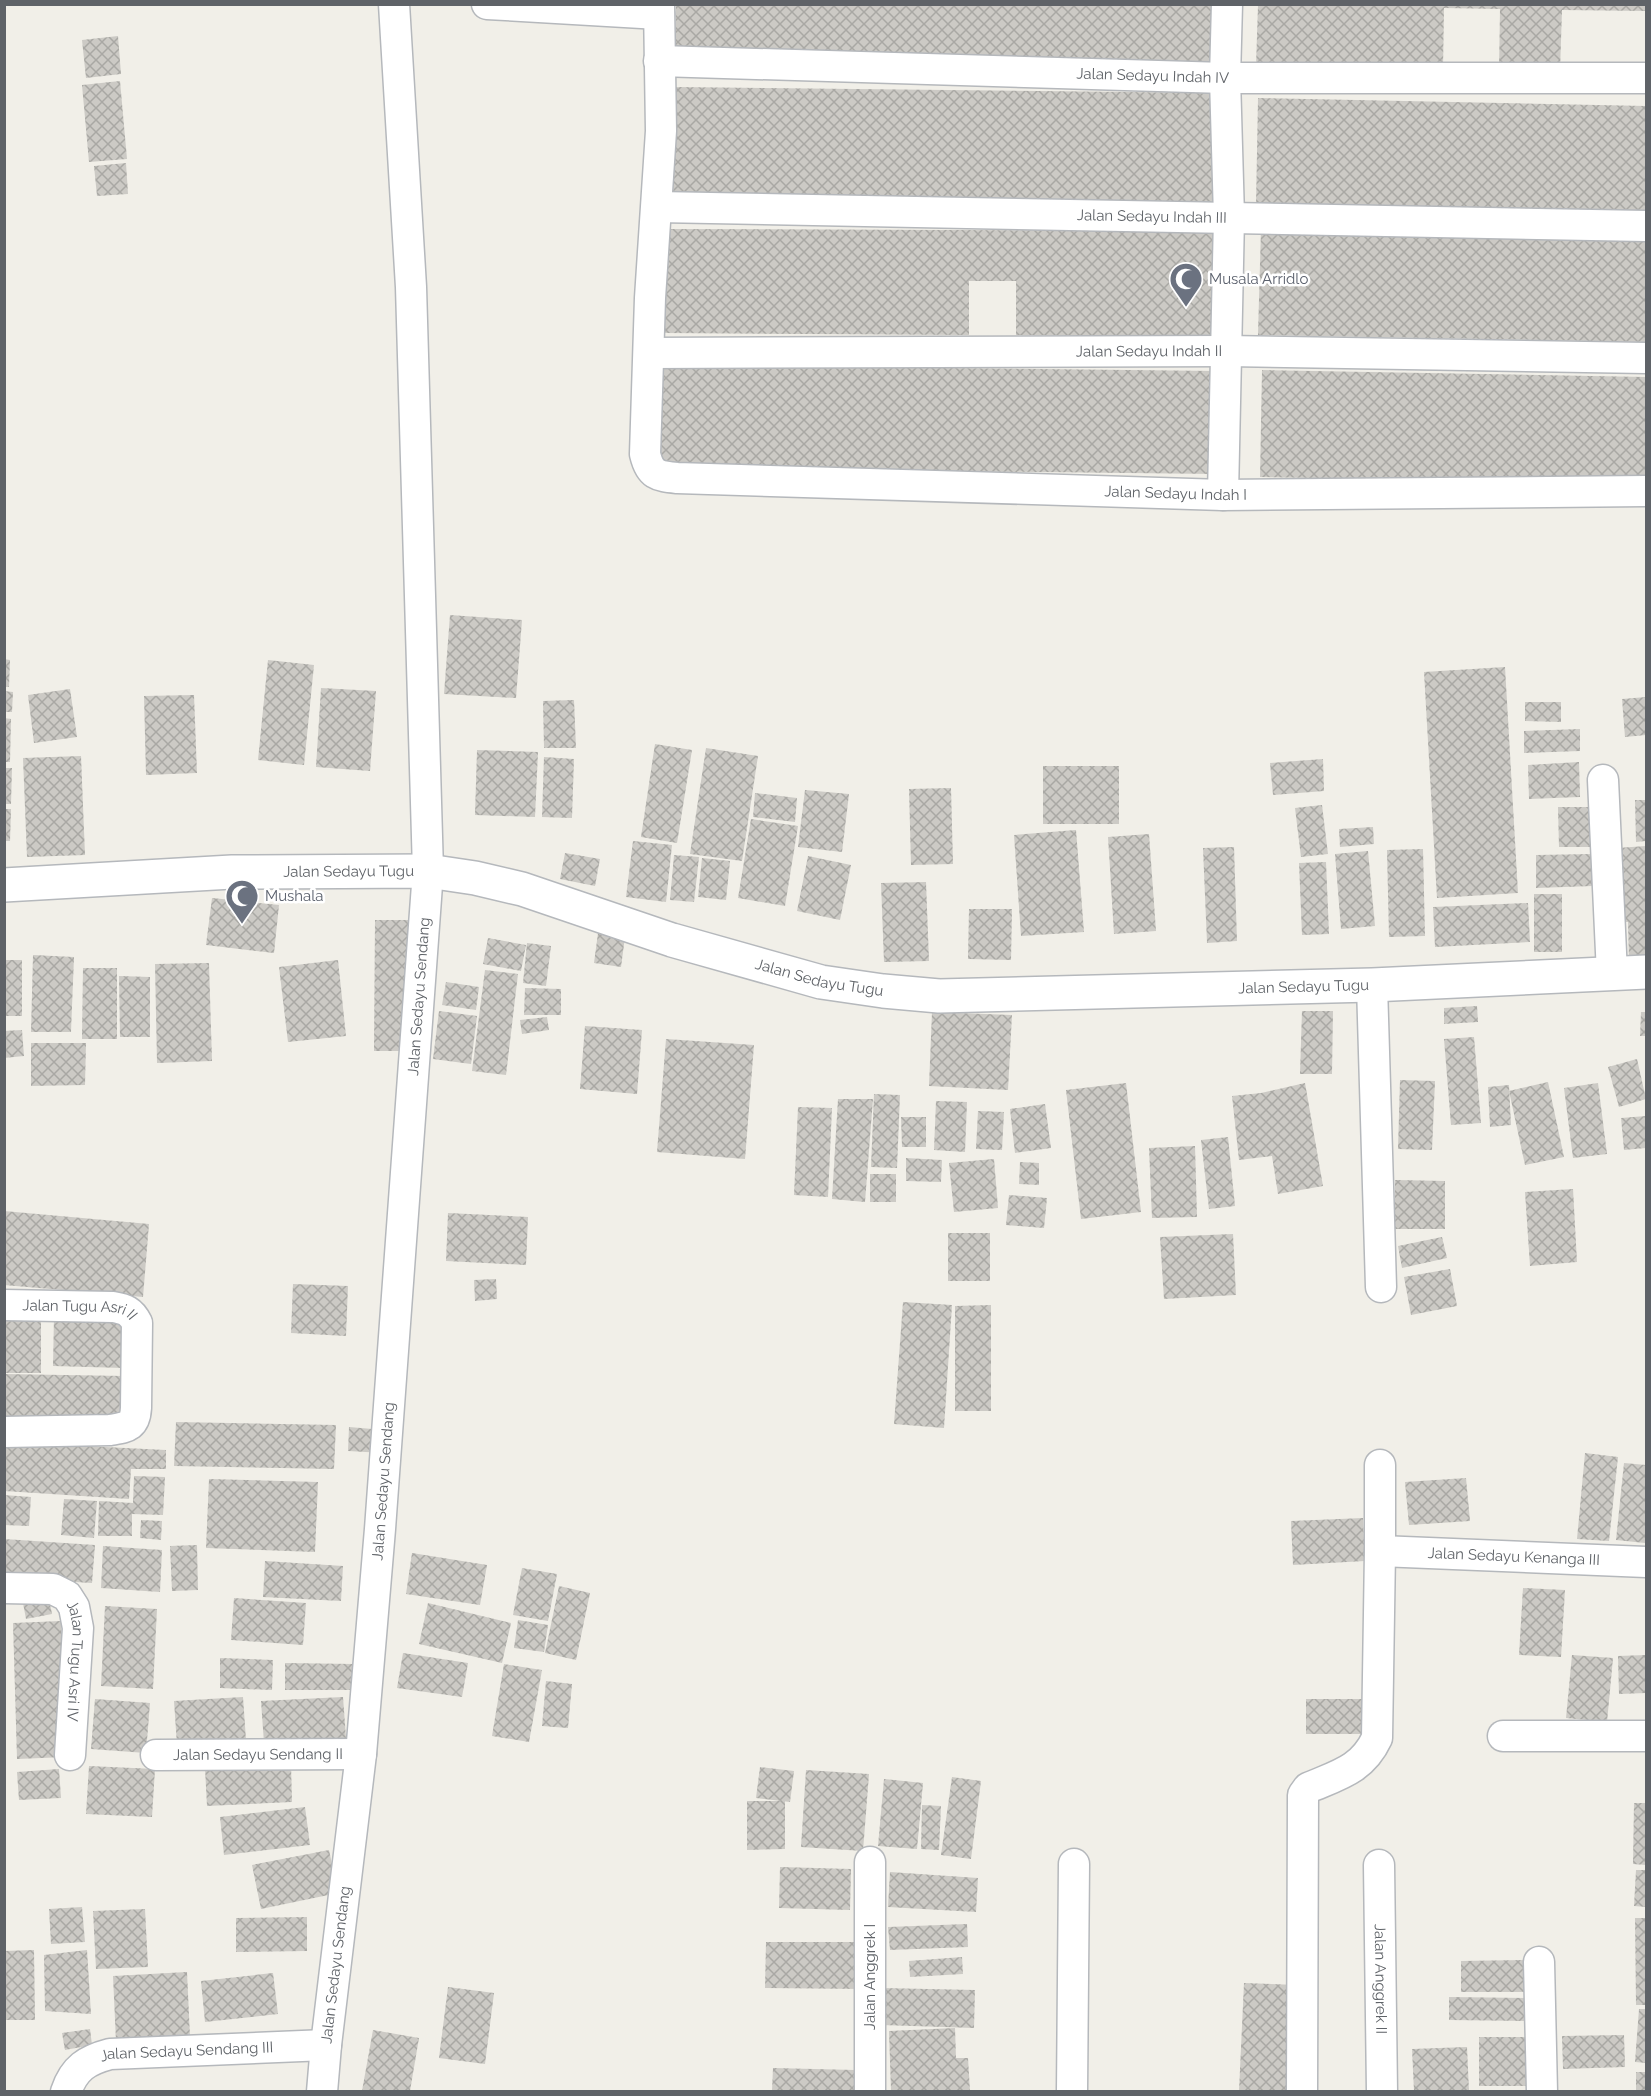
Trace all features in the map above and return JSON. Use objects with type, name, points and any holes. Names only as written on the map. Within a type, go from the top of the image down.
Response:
[{"type":"street","name":"Jalan Sedayu Sendang","points":[[322,2091],[361,1754],[380,1529],[428,871],[411,287],[394,4]]},
{"type":"street","points":[[487,4],[659,9]]},
{"type":"street","points":[[1223,495],[1229,218],[1225,78],[1227,4]]},
{"type":"street","name":"Jalan Sedayu Indah I","points":[[659,9],[660,131],[650,298],[645,454],[650,470],[657,475],[706,479],[1223,495],[1647,491]]},
{"type":"street","name":"Jalan Sedayu Indah IV","points":[[659,61],[1225,78],[1647,78]]},
{"type":"street","name":"Jalan Sedayu Indah III","points":[[657,207],[1647,225]]},
{"type":"street","name":"Jalan Sedayu Indah II","points":[[649,353],[1227,351],[1647,358]]},
{"type":"street","points":[[1603,780],[1612,974]]},
{"type":"street","name":"Jalan Sedayu Tugu","points":[[4,885],[232,872],[428,871],[475,878],[522,889],[672,940],[821,982],[882,992],[939,996],[1372,984],[1647,972]]},
{"type":"street","points":[[1372,984],[1381,1287]]},
{"type":"street","name":"Jalan Tugu Asri II","points":[[4,1305],[113,1307],[126,1310],[137,1323],[136,1408],[132,1424],[119,1429],[4,1432]]},
{"type":"street","points":[[1302,2091],[1303,1795],[1308,1788],[1360,1764],[1372,1749],[1377,1737],[1380,1465]]},
{"type":"street","name":"Jalan Sedayu Kenanga III","points":[[1380,1551],[1647,1562]]},
{"type":"street","name":"Jalan Tugu Asri IV","points":[[4,1588],[53,1589],[67,1596],[74,1607],[78,1628],[69,1755]]},
{"type":"street","points":[[1503,1736],[1647,1736]]},
{"type":"street","name":"Jalan Sedayu Sendang II","points":[[156,1755],[361,1754]]},
{"type":"street","name":"Jalan Anggrek I","points":[[870,1862],[870,2091]]},
{"type":"street","points":[[1072,2091],[1074,1864]]},
{"type":"street","name":"Jalan Anggrek II","points":[[1379,1865],[1382,2091]]},
{"type":"street","points":[[1539,1962],[1542,2091]]},
{"type":"street","name":"Jalan Sedayu Sendang III","points":[[66,2091],[70,2079],[80,2066],[94,2058],[110,2054],[326,2045]]},
{"type":"building","points":[[676,4],[1215,4],[1214,65],[675,57]]},
{"type":"building","points":[[1646,4],[1646,11],[1562,10],[1560,71],[1499,70],[1500,9],[1444,8],[1443,69],[1256,66],[1258,5]]},
{"type":"building","points":[[118,36],[121,74],[86,78],[82,40]]},
{"type":"building","points":[[120,81],[127,159],[89,162],[82,85]]},
{"type":"building","points":[[675,87],[1218,93],[1216,204],[673,199]]},
{"type":"building","points":[[1258,98],[1646,106],[1646,213],[1256,205]]},
{"type":"building","points":[[126,163],[128,194],[97,196],[94,166]]},
{"type":"building","points":[[1261,228],[1646,235],[1646,342],[1258,335]]},
{"type":"building","points":[[664,229],[1217,231],[1217,335],[1016,335],[1016,281],[969,281],[969,335],[664,333]]},
{"type":"building","points":[[660,365],[1216,371],[1215,474],[654,468]]},
{"type":"building","points":[[1262,370],[1646,377],[1646,484],[1260,477]]},
{"type":"building","points":[[450,615],[522,620],[516,698],[444,694]]},
{"type":"building","points":[[4,659],[10,660],[9,687],[4,687]]},
{"type":"building","points":[[268,660],[314,665],[304,765],[258,760]]},
{"type":"building","points":[[1505,667],[1518,893],[1437,898],[1424,672]]},
{"type":"building","points":[[321,688],[376,691],[370,771],[316,767]]},
{"type":"building","points":[[70,689],[77,737],[34,743],[28,695]]},
{"type":"building","points":[[4,691],[13,692],[12,712],[4,712]]},
{"type":"building","points":[[194,695],[197,773],[146,775],[144,696]]},
{"type":"building","points":[[1646,697],[1646,735],[1625,737],[1622,699]]},
{"type":"building","points":[[574,700],[576,748],[544,748],[543,701]]},
{"type":"building","points":[[1525,702],[1561,702],[1561,722],[1525,721]]},
{"type":"building","points":[[4,718],[11,719],[10,762],[4,762]]},
{"type":"building","points":[[1580,729],[1580,751],[1524,753],[1524,731]]},
{"type":"building","points":[[655,744],[692,750],[677,843],[641,837]]},
{"type":"building","points":[[706,748],[758,756],[742,861],[690,854]]},
{"type":"building","points":[[477,750],[538,752],[535,817],[475,815]]},
{"type":"building","points":[[81,756],[85,855],[27,857],[23,758]]},
{"type":"building","points":[[544,757],[574,759],[572,818],[542,817]]},
{"type":"building","points":[[1323,759],[1324,791],[1273,795],[1270,763]]},
{"type":"building","points":[[1579,762],[1580,797],[1529,799],[1528,765]]},
{"type":"building","points":[[1043,766],[1119,766],[1119,824],[1043,824]]},
{"type":"building","points":[[4,768],[12,768],[11,804],[4,804]]},
{"type":"building","points":[[951,788],[953,864],[911,865],[909,789]]},
{"type":"building","points":[[805,790],[849,794],[842,852],[798,847]]},
{"type":"building","points":[[755,793],[797,798],[795,822],[753,817]]},
{"type":"building","points":[[1635,800],[1646,800],[1646,841],[1636,842]]},
{"type":"building","points":[[1322,805],[1328,854],[1301,857],[1295,808]]},
{"type":"building","points":[[1558,807],[1593,807],[1594,847],[1559,847]]},
{"type":"building","points":[[4,809],[11,809],[10,841],[4,841]]},
{"type":"building","points":[[751,819],[798,826],[785,906],[738,898]]},
{"type":"building","points":[[1373,827],[1374,844],[1340,847],[1339,829]]},
{"type":"building","points":[[1076,830],[1084,932],[1021,936],[1014,835]]},
{"type":"building","points":[[1149,834],[1156,931],[1114,934],[1108,837]]},
{"type":"building","points":[[633,841],[672,845],[666,902],[626,897]]},
{"type":"building","points":[[1646,846],[1646,961],[1629,961],[1628,922],[1620,922],[1617,848]]},
{"type":"building","points":[[1234,847],[1237,941],[1207,943],[1203,848]]},
{"type":"building","points":[[1423,849],[1425,936],[1389,937],[1387,850]]},
{"type":"building","points":[[1368,851],[1375,926],[1341,929],[1335,854]]},
{"type":"building","points":[[565,853],[600,859],[595,886],[560,879]]},
{"type":"building","points":[[1592,854],[1593,886],[1536,888],[1536,855]]},
{"type":"building","points":[[674,855],[699,857],[694,902],[670,900]]},
{"type":"building","points":[[808,856],[851,865],[840,920],[797,911]]},
{"type":"building","points":[[702,858],[730,861],[726,900],[698,897]]},
{"type":"building","points":[[1326,862],[1329,934],[1302,935],[1299,863]]},
{"type":"building","points":[[926,882],[929,961],[884,962],[881,883]]},
{"type":"building","points":[[1534,894],[1562,894],[1562,952],[1534,952]]},
{"type":"building","name":"Mushala","points":[[212,898],[279,905],[274,953],[206,945]]},
{"type":"building","points":[[1528,903],[1530,942],[1435,947],[1433,907]]},
{"type":"building","points":[[969,909],[1012,909],[1011,960],[968,959]]},
{"type":"building","points":[[375,920],[414,920],[413,1051],[374,1051]]},
{"type":"building","points":[[598,933],[625,937],[621,967],[594,963]]},
{"type":"building","points":[[488,938],[526,945],[521,971],[483,964]]},
{"type":"building","points":[[527,943],[551,946],[546,986],[523,983]]},
{"type":"building","points":[[33,955],[74,957],[71,1032],[31,1032]]},
{"type":"building","points":[[4,960],[22,960],[22,1016],[4,1016]]},
{"type":"building","points":[[338,960],[346,1036],[288,1042],[279,967]]},
{"type":"building","points":[[209,963],[212,1061],[157,1063],[155,964]]},
{"type":"building","points":[[83,968],[117,968],[117,1039],[82,1039]]},
{"type":"building","points":[[485,970],[518,974],[506,1075],[472,1071]]},
{"type":"building","points":[[119,976],[150,977],[150,1037],[120,1037]]},
{"type":"building","points":[[446,982],[479,987],[476,1010],[442,1005]]},
{"type":"building","points":[[525,988],[561,989],[561,1015],[524,1015]]},
{"type":"building","points":[[1477,1006],[1478,1022],[1444,1024],[1444,1008]]},
{"type":"building","points":[[439,1011],[477,1016],[471,1064],[433,1059]]},
{"type":"building","points":[[1302,1011],[1333,1011],[1332,1074],[1300,1074]]},
{"type":"building","points":[[932,1012],[1012,1015],[1008,1090],[929,1086]]},
{"type":"building","points":[[1641,1012],[1646,1012],[1646,1036],[1640,1036]]},
{"type":"building","points":[[547,1017],[549,1030],[522,1034],[520,1020]]},
{"type":"building","points":[[585,1026],[642,1030],[637,1094],[580,1089]]},
{"type":"building","points":[[22,1030],[24,1056],[4,1058],[4,1031]]},
{"type":"building","points":[[1474,1037],[1481,1123],[1451,1125],[1444,1039]]},
{"type":"building","points":[[666,1039],[754,1045],[745,1159],[657,1152]]},
{"type":"building","points":[[31,1043],[86,1043],[85,1085],[31,1086]]},
{"type":"building","points":[[1637,1059],[1646,1099],[1619,1107],[1608,1067]]},
{"type":"building","points":[[1400,1080],[1435,1081],[1432,1150],[1398,1149]]},
{"type":"building","points":[[1548,1082],[1564,1157],[1525,1165],[1509,1091]]},
{"type":"building","points":[[1126,1083],[1141,1212],[1081,1219],[1066,1090]]},
{"type":"building","points":[[1305,1083],[1323,1186],[1278,1194],[1272,1156],[1239,1160],[1232,1096],[1261,1093]]},
{"type":"building","points":[[1598,1083],[1607,1154],[1573,1158],[1564,1088]]},
{"type":"building","points":[[1509,1085],[1511,1125],[1490,1127],[1488,1087]]},
{"type":"building","points":[[874,1094],[900,1095],[897,1168],[871,1167]]},
{"type":"building","points":[[838,1099],[873,1099],[865,1202],[832,1199]]},
{"type":"building","points":[[936,1101],[967,1102],[965,1152],[934,1150]]},
{"type":"building","points":[[1045,1104],[1051,1148],[1015,1153],[1010,1109]]},
{"type":"building","points":[[798,1107],[832,1108],[828,1197],[794,1195]]},
{"type":"building","points":[[978,1111],[1004,1112],[1002,1150],[976,1149]]},
{"type":"building","points":[[1646,1116],[1646,1148],[1624,1150],[1621,1118]]},
{"type":"building","points":[[901,1117],[926,1117],[926,1147],[902,1147]]},
{"type":"building","points":[[1228,1137],[1235,1206],[1209,1209],[1201,1140]]},
{"type":"building","points":[[1195,1146],[1197,1217],[1152,1218],[1149,1148]]},
{"type":"building","points":[[906,1158],[942,1160],[941,1182],[906,1181]]},
{"type":"building","points":[[994,1159],[998,1208],[954,1212],[949,1163]]},
{"type":"building","points":[[1020,1162],[1039,1163],[1039,1185],[1019,1184]]},
{"type":"building","points":[[870,1174],[896,1174],[896,1202],[870,1202]]},
{"type":"building","points":[[1395,1180],[1445,1181],[1445,1229],[1395,1229]]},
{"type":"building","points":[[1573,1189],[1577,1262],[1530,1266],[1525,1192]]},
{"type":"building","points":[[1009,1195],[1047,1198],[1044,1228],[1006,1225]]},
{"type":"building","points":[[4,1211],[149,1224],[143,1297],[4,1285]]},
{"type":"building","points":[[448,1213],[528,1217],[526,1265],[446,1261]]},
{"type":"building","points":[[948,1233],[990,1233],[990,1281],[948,1281]]},
{"type":"building","points":[[1233,1234],[1236,1295],[1164,1299],[1160,1237]]},
{"type":"building","points":[[1442,1237],[1447,1258],[1402,1268],[1398,1246]]},
{"type":"building","points":[[1450,1269],[1457,1306],[1411,1315],[1404,1277]]},
{"type":"building","points":[[496,1279],[497,1299],[475,1301],[474,1280]]},
{"type":"building","points":[[293,1284],[348,1286],[346,1336],[291,1333]]},
{"type":"building","points":[[903,1302],[952,1305],[944,1428],[894,1424]]},
{"type":"building","points":[[991,1305],[991,1411],[955,1411],[955,1306]]},
{"type":"building","points":[[4,1315],[41,1315],[41,1373],[4,1373]]},
{"type":"building","points":[[54,1317],[125,1319],[123,1368],[53,1366]]},
{"type":"building","points":[[4,1374],[125,1376],[125,1417],[4,1416]]},
{"type":"building","points":[[176,1422],[336,1425],[334,1469],[174,1466]]},
{"type":"building","points":[[349,1427],[384,1430],[383,1453],[348,1451]]},
{"type":"building","points":[[4,1442],[166,1450],[166,1469],[131,1469],[129,1499],[4,1491]]},
{"type":"building","points":[[1585,1453],[1618,1457],[1609,1541],[1577,1539]]},
{"type":"building","points":[[1624,1463],[1646,1465],[1645,1543],[1616,1540]]},
{"type":"building","points":[[134,1476],[165,1477],[163,1515],[132,1514],[132,1536],[98,1536],[99,1501],[133,1503]]},
{"type":"building","points":[[1466,1478],[1470,1521],[1409,1525],[1405,1482]]},
{"type":"building","points":[[209,1479],[318,1482],[315,1552],[206,1548]]},
{"type":"building","points":[[4,1495],[31,1497],[29,1526],[4,1525]]},
{"type":"building","points":[[64,1499],[97,1501],[94,1538],[61,1535]]},
{"type":"building","points":[[1363,1518],[1365,1561],[1293,1565],[1291,1521]]},
{"type":"building","points":[[141,1520],[162,1521],[161,1540],[140,1538]]},
{"type":"building","points":[[4,1539],[95,1545],[92,1583],[4,1578]]},
{"type":"building","points":[[197,1545],[198,1590],[172,1591],[170,1546]]},
{"type":"building","points":[[103,1546],[162,1550],[160,1592],[101,1588]]},
{"type":"building","points":[[412,1553],[487,1565],[480,1605],[406,1594]]},
{"type":"building","points":[[265,1561],[343,1566],[341,1601],[263,1597]]},
{"type":"building","points":[[522,1568],[557,1574],[548,1621],[513,1615]]},
{"type":"building","points":[[559,1586],[590,1593],[576,1660],[545,1653]]},
{"type":"building","points":[[1523,1588],[1565,1590],[1561,1657],[1519,1655]]},
{"type":"building","points":[[49,1598],[52,1614],[26,1619],[23,1603]]},
{"type":"building","points":[[234,1598],[306,1603],[303,1645],[231,1640]]},
{"type":"building","points":[[428,1603],[511,1623],[502,1663],[419,1644]]},
{"type":"building","points":[[105,1606],[157,1609],[153,1689],[101,1686]]},
{"type":"building","points":[[518,1620],[548,1625],[544,1652],[514,1648]]},
{"type":"building","points":[[61,1621],[66,1757],[17,1759],[13,1623]]},
{"type":"building","points":[[403,1653],[468,1663],[462,1697],[397,1688]]},
{"type":"building","points":[[1572,1655],[1613,1658],[1607,1722],[1566,1718]]},
{"type":"building","points":[[1646,1655],[1646,1693],[1619,1694],[1618,1656]]},
{"type":"building","points":[[220,1658],[273,1660],[272,1690],[220,1688]]},
{"type":"building","points":[[285,1663],[355,1664],[355,1690],[285,1690]]},
{"type":"building","points":[[504,1664],[542,1670],[529,1742],[492,1736]]},
{"type":"building","points":[[546,1681],[572,1684],[568,1728],[542,1726]]},
{"type":"building","points":[[243,1697],[246,1740],[177,1745],[174,1701]]},
{"type":"building","points":[[343,1697],[346,1738],[264,1743],[261,1701]]},
{"type":"building","points":[[95,1699],[150,1703],[146,1753],[91,1749]]},
{"type":"building","points":[[1306,1699],[1372,1699],[1372,1734],[1306,1734]]},
{"type":"building","points":[[291,1764],[292,1802],[207,1806],[205,1768]]},
{"type":"building","points":[[89,1766],[155,1769],[152,1817],[86,1814]]},
{"type":"building","points":[[760,1767],[794,1771],[790,1802],[756,1798]]},
{"type":"building","points":[[59,1769],[61,1798],[19,1800],[17,1772]]},
{"type":"building","points":[[806,1770],[869,1774],[863,1851],[801,1847]]},
{"type":"building","points":[[952,1777],[981,1781],[971,1859],[941,1855]]},
{"type":"building","points":[[884,1779],[923,1783],[917,1849],[878,1846]]},
{"type":"building","points":[[747,1801],[785,1801],[785,1849],[747,1850]]},
{"type":"building","points":[[1634,1803],[1646,1803],[1646,1865],[1633,1864]]},
{"type":"building","points":[[922,1805],[941,1806],[939,1850],[921,1849]]},
{"type":"building","points":[[305,1807],[310,1845],[224,1855],[220,1817]]},
{"type":"building","points":[[329,1850],[338,1893],[261,1909],[252,1865]]},
{"type":"building","points":[[780,1867],[851,1869],[850,1910],[779,1908]]},
{"type":"building","points":[[1636,1870],[1646,1870],[1646,1907],[1634,1906]]},
{"type":"building","points":[[890,1872],[978,1878],[976,1912],[888,1907]]},
{"type":"building","points":[[82,1907],[85,1942],[51,1944],[49,1909]]},
{"type":"building","points":[[145,1909],[148,1967],[96,1969],[93,1911]]},
{"type":"building","points":[[307,1917],[307,1951],[236,1952],[236,1918]]},
{"type":"building","points":[[1635,1918],[1646,1918],[1646,2005],[1636,2005]]},
{"type":"building","points":[[967,1924],[968,1947],[890,1950],[888,1927]]},
{"type":"building","points":[[766,1942],[862,1942],[862,1989],[765,1988]]},
{"type":"building","points":[[34,1950],[35,2020],[4,2020],[4,1951]]},
{"type":"building","points":[[87,1950],[91,2014],[45,2011],[44,1955]]},
{"type":"building","points":[[962,1957],[963,1974],[910,1977],[909,1961]]},
{"type":"building","points":[[1527,1960],[1527,1992],[1461,1992],[1461,1961]]},
{"type":"building","points":[[187,1972],[190,2037],[116,2041],[113,1976]]},
{"type":"building","points":[[273,1973],[278,2014],[205,2022],[201,1981]]},
{"type":"building","points":[[1244,1983],[1298,1985],[1294,2091],[1239,2091]]},
{"type":"building","points":[[448,1987],[494,1993],[485,2064],[439,2058]]},
{"type":"building","points":[[882,1988],[975,1990],[974,2028],[881,2025]]},
{"type":"building","points":[[1449,1997],[1528,1998],[1528,2021],[1449,2020]]},
{"type":"building","points":[[1639,2009],[1646,2009],[1646,2063],[1635,2062]]},
{"type":"building","points":[[955,2028],[956,2058],[968,2058],[970,2091],[891,2091],[889,2031]]},
{"type":"building","points":[[90,2029],[92,2045],[65,2050],[62,2033]]},
{"type":"building","points":[[373,2030],[419,2038],[410,2091],[362,2091]]},
{"type":"building","points":[[1624,2035],[1625,2067],[1563,2069],[1562,2036]]},
{"type":"building","points":[[1479,2037],[1535,2037],[1535,2086],[1479,2086]]},
{"type":"building","points":[[1467,2047],[1469,2091],[1414,2091],[1412,2049]]},
{"type":"building","points":[[773,2068],[855,2070],[855,2091],[772,2091]]},
{"type":"building","points":[[1636,2072],[1646,2072],[1646,2091],[1636,2091]]},
{"type":"place","name":"Musala Arridlo","points":[[1186,308]]},
{"type":"place","name":"Mushala","points":[[242,925]]}]
